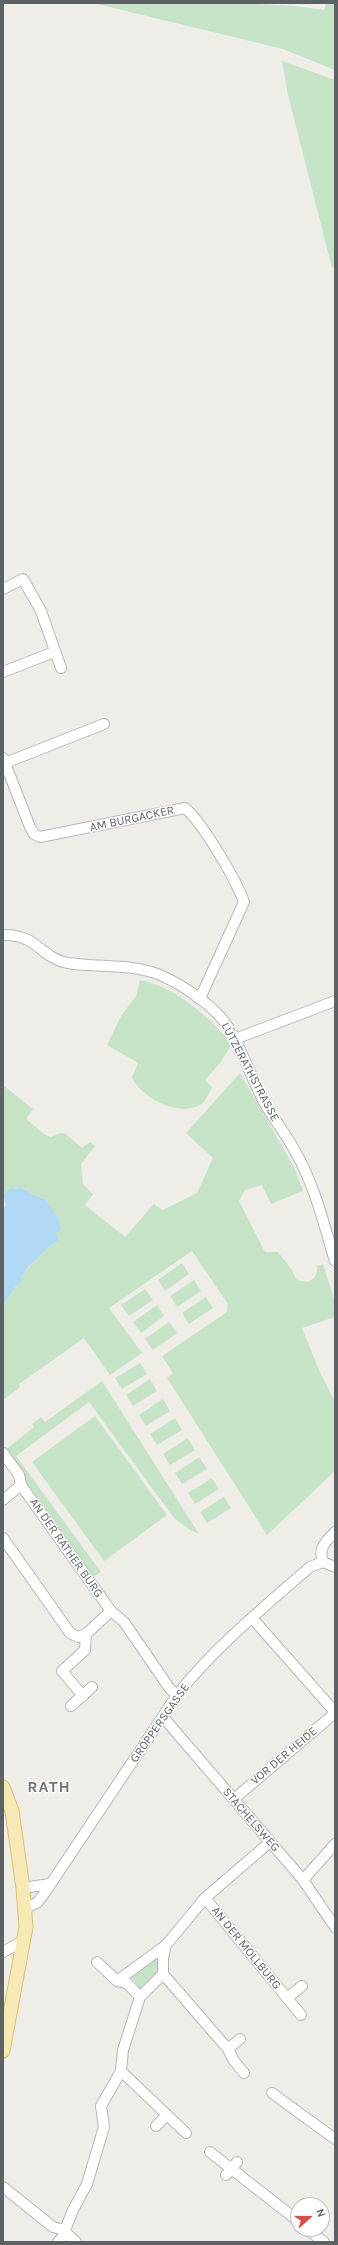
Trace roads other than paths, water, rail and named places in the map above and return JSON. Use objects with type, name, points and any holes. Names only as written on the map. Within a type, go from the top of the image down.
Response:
[{"type":"main road","points":[[3,1787],[12,1811],[25,1908],[25,1940],[3,2051]]},
{"type":"street","points":[[3,589],[22,579],[41,611],[54,652],[61,668]]},
{"type":"street","points":[[3,672],[54,652]]},
{"type":"street","name":"AM BURGACKER","points":[[104,724],[4,760],[30,827],[34,834],[40,837],[185,808],[190,812],[239,890],[244,902],[202,994],[198,998]]},
{"type":"street","name":"LÜTZERATHSTRASSE","points":[[3,935],[16,935],[26,938],[55,959],[66,963],[102,967],[141,968],[162,976],[198,998],[224,1021],[235,1040],[264,1103],[296,1153],[306,1172],[335,1261]]},
{"type":"street","points":[[235,1040],[335,1001]]},
{"type":"street","name":"AN DER RATHER BURG","points":[[3,1453],[19,1476],[21,1485],[110,1611],[124,1622],[170,1689],[177,1695]]},
{"type":"street","points":[[3,1500],[21,1485]]},
{"type":"street","points":[[335,1532],[323,1544],[320,1553],[323,1562],[335,1567]]},
{"type":"street","points":[[3,1538],[70,1633],[78,1637],[86,1634],[85,1650],[62,1671],[83,1696]]},
{"type":"street","name":"GRÖPPERSGASSE","points":[[25,1908],[37,1903],[177,1695],[196,1673],[252,1618],[310,1567],[323,1562]]},
{"type":"street","name":"AN DER RATHER BURG","points":[[86,1634],[110,1611]]},
{"type":"street","points":[[252,1618],[335,1713]]},
{"type":"street","points":[[71,1706],[92,1688]]},
{"type":"street","name":"VOR DER HEIDE","points":[[234,1799],[335,1713]]},
{"type":"street","name":"STACHELSWEG","points":[[163,1717],[303,1880],[335,1927]]},
{"type":"street","name":"AN DER MOLLBURG","points":[[117,1981],[166,1945],[205,1898],[270,1842]]},
{"type":"street","points":[[303,1880],[335,1844]]},
{"type":"street","points":[[23,1888],[50,1884]]},
{"type":"street","name":"AN DER MOLLBURG","points":[[205,1898],[301,2015]]},
{"type":"street","points":[[3,1952],[25,1940]]},
{"type":"street","points":[[166,1945],[163,1958],[163,1974],[228,2049],[234,2061],[244,2073]]},
{"type":"street","points":[[97,1962],[117,1981],[127,1983],[140,1997]]},
{"type":"street","points":[[58,2242],[66,2231],[89,2177],[104,2127],[102,2106],[121,2071],[123,2050],[140,1997],[163,1974]]},
{"type":"street","name":"AN DER MOLLBURG","points":[[287,1998],[302,1986]]},
{"type":"street","points":[[228,2049],[240,2038]]},
{"type":"street","points":[[121,2071],[186,2133]]},
{"type":"street","points":[[272,2093],[335,2139]]},
{"type":"street","points":[[156,2126],[167,2115]]},
{"type":"street","points":[[210,2152],[290,2216]]},
{"type":"street","points":[[3,2187],[53,2227],[66,2231],[76,2242]]},
{"type":"water","points":[[20,1187],[45,1199],[59,1219],[61,1230],[56,1233],[59,1240],[30,1265],[20,1277],[23,1282],[16,1286],[6,1301],[3,1301],[3,1209],[6,1205],[3,1194],[11,1188],[15,1189]]},
{"type":"district","name":"RATH","points":[[49,1787]]}]
